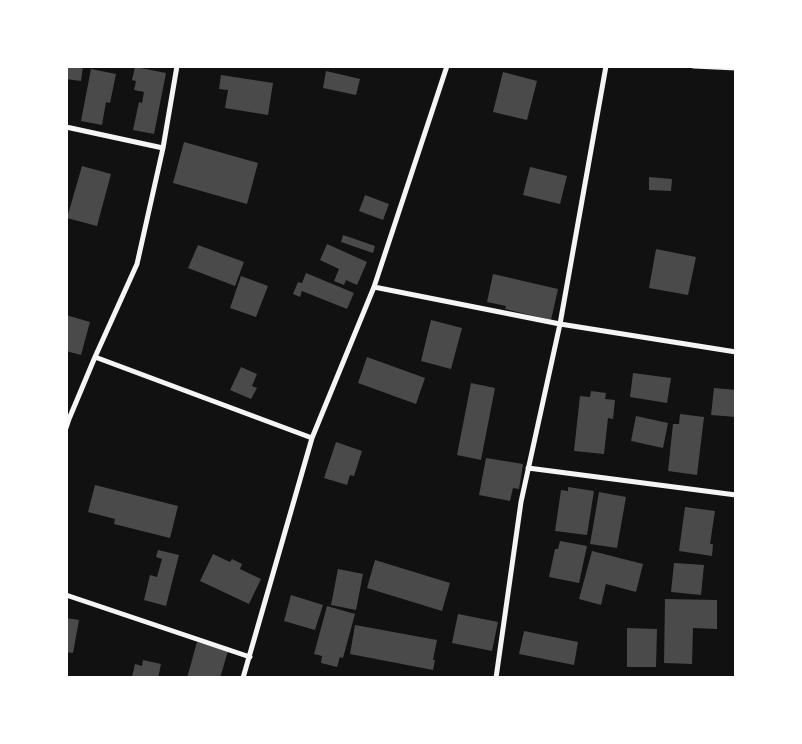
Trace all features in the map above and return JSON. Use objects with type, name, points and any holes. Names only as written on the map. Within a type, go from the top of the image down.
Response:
[{"type":"street","points":[[66,428],[68,418],[137,264],[163,148],[177,66]]},
{"type":"street","points":[[243,678],[312,438],[374,287],[447,66]]},
{"type":"street","points":[[496,678],[521,502],[560,324],[606,66]]},
{"type":"street","points":[[694,66],[736,68]]},
{"type":"street","points":[[66,127],[163,148]]},
{"type":"street","points":[[374,287],[560,324],[736,352]]},
{"type":"street","points":[[95,357],[312,438]]},
{"type":"street","points":[[528,468],[736,495]]},
{"type":"street","points":[[66,595],[250,657]]},
{"type":"building","points":[[66,66],[83,66],[81,81],[66,79]]},
{"type":"building","points":[[135,67],[166,73],[154,134],[133,130],[139,102],[142,103],[144,92],[134,90],[136,81],[132,80]]},
{"type":"building","points":[[91,69],[116,74],[110,103],[106,102],[102,125],[81,121]]},
{"type":"building","points":[[326,71],[360,79],[356,95],[323,88]]},
{"type":"building","points":[[503,72],[537,81],[527,120],[493,112]]},
{"type":"building","points":[[221,75],[273,83],[268,115],[225,108],[228,90],[219,89]]},
{"type":"building","points":[[184,142],[258,163],[247,204],[173,183]]},
{"type":"building","points":[[82,166],[111,174],[97,226],[67,218]]},
{"type":"building","points":[[530,167],[567,176],[560,204],[523,195]]},
{"type":"building","points":[[649,177],[672,179],[671,191],[649,190]]},
{"type":"building","points":[[365,195],[389,204],[383,220],[359,211]]},
{"type":"building","points":[[343,235],[375,246],[373,253],[341,242]]},
{"type":"building","points":[[327,244],[367,262],[357,285],[346,280],[344,285],[334,281],[339,269],[320,260]]},
{"type":"building","points":[[198,245],[244,262],[235,286],[188,268]]},
{"type":"building","points":[[656,249],[696,257],[688,295],[649,288]]},
{"type":"building","points":[[306,273],[354,293],[347,309],[302,291],[300,297],[293,294],[298,282],[302,283]]},
{"type":"building","points":[[493,274],[558,289],[551,320],[505,309],[506,306],[487,302]]},
{"type":"building","points":[[241,276],[268,286],[256,317],[230,308]]},
{"type":"building","points":[[66,315],[90,322],[81,355],[66,351]]},
{"type":"building","points":[[431,320],[462,328],[451,369],[421,361]]},
{"type":"building","points":[[367,357],[425,378],[416,404],[358,383]]},
{"type":"building","points":[[241,367],[257,374],[252,386],[257,388],[251,399],[230,390]]},
{"type":"building","points":[[633,373],[671,378],[667,403],[630,397]]},
{"type":"building","points":[[471,383],[495,388],[481,460],[457,455]]},
{"type":"building","points":[[714,388],[736,390],[736,417],[711,415]]},
{"type":"building","points":[[591,391],[606,393],[605,399],[615,400],[613,419],[608,418],[604,454],[574,451],[580,396],[590,397]]},
{"type":"building","points":[[680,414],[704,417],[697,475],[668,471],[673,424],[679,424]]},
{"type":"building","points":[[636,416],[668,423],[663,448],[631,441]]},
{"type":"building","points":[[336,442],[362,451],[354,476],[350,475],[347,485],[324,478]]},
{"type":"building","points":[[486,458],[523,464],[519,489],[513,488],[510,501],[479,495]]},
{"type":"building","points":[[95,485],[178,506],[170,538],[114,524],[115,519],[88,512]]},
{"type":"building","points":[[568,487],[594,491],[587,535],[555,531],[561,490],[568,491]]},
{"type":"building","points":[[599,492],[626,497],[617,548],[590,544]]},
{"type":"building","points":[[685,507],[715,511],[710,544],[713,544],[712,556],[679,551]]},
{"type":"building","points":[[560,541],[587,546],[579,583],[549,577],[555,549],[558,549]]},
{"type":"building","points":[[158,550],[179,555],[166,606],[144,600],[150,575],[157,577],[162,559],[156,557]]},
{"type":"building","points":[[592,551],[643,564],[636,592],[606,584],[601,605],[579,599]]},
{"type":"building","points":[[213,554],[230,562],[232,559],[242,564],[240,569],[261,579],[249,604],[200,581]]},
{"type":"building","points":[[375,560],[450,583],[442,611],[367,588]]},
{"type":"building","points":[[674,563],[704,565],[701,595],[671,592]]},
{"type":"building","points":[[338,569],[363,574],[356,610],[331,605]]},
{"type":"building","points":[[291,595],[323,605],[315,630],[284,621]]},
{"type":"building","points":[[665,599],[717,600],[717,629],[693,628],[692,664],[664,663]]},
{"type":"building","points":[[327,606],[355,614],[343,658],[340,657],[337,667],[321,663],[322,656],[314,654]]},
{"type":"building","points":[[458,614],[498,622],[492,651],[452,643]]},
{"type":"building","points":[[66,618],[79,620],[73,653],[66,652]]},
{"type":"building","points":[[355,625],[437,640],[433,670],[350,654]]},
{"type":"building","points":[[627,628],[657,629],[656,667],[627,667]]},
{"type":"building","points":[[524,631],[578,642],[574,665],[519,654]]},
{"type":"building","points":[[197,642],[228,651],[220,678],[187,678]]},
{"type":"building","points":[[143,660],[161,664],[158,678],[132,677],[135,664],[142,666]]}]
